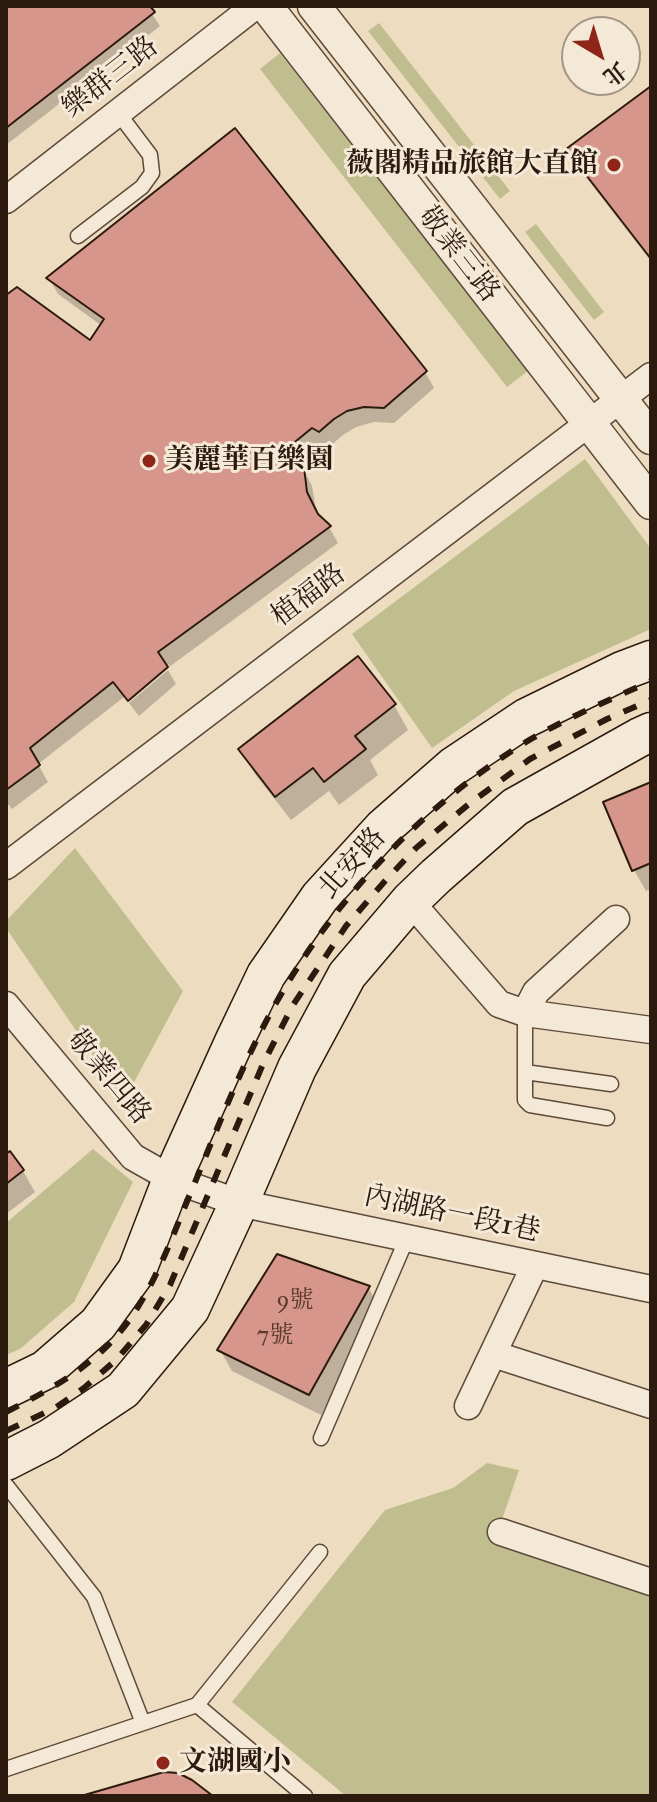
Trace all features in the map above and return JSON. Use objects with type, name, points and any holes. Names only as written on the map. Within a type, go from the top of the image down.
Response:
[{"type":"main road","name":"北安路","points":[[6,1389],[45,1370],[98,1324],[137,1270],[172,1179],[266,975],[320,897],[383,828],[454,766],[526,718],[651,660]]},
{"type":"main road","points":[[6,1461],[49,1439],[123,1390],[190,1309],[297,1068],[347,975],[410,901],[515,807],[651,732]]},
{"type":"street","name":"樂群三路","points":[[6,200],[255,6]]},
{"type":"street","name":"敬業三路","points":[[266,6],[651,503]]},
{"type":"street","name":"敬業三路","points":[[314,6],[651,438]]},
{"type":"street","name":"植福路","points":[[6,866],[651,376]]},
{"type":"street","points":[[410,901],[499,1004],[525,1013],[640,1028]]},
{"type":"street","points":[[525,1013],[536,992],[616,919]]},
{"type":"street","name":"敬業四路","points":[[6,1005],[133,1157],[172,1179],[239,1203]]},
{"type":"street","name":"內湖路一段1巷","points":[[239,1203],[651,1289]]},
{"type":"street","points":[[468,1406],[535,1265]]},
{"type":"street","points":[[493,1354],[651,1405]]},
{"type":"street","points":[[501,1532],[651,1582]]},
{"type":"lane","points":[[78,236],[142,187],[152,173],[150,155],[119,114]]},
{"type":"lane","points":[[525,1013],[525,1100],[530,1105],[607,1118]]},
{"type":"lane","points":[[525,1072],[611,1084]]},
{"type":"lane","points":[[321,1438],[407,1238]]},
{"type":"lane","points":[[6,1485],[94,1597],[143,1723]]},
{"type":"lane","points":[[6,1769],[197,1705],[320,1552]]},
{"type":"lane","points":[[197,1705],[305,1796]]},
{"type":"shaded area","points":[[379,23],[510,191],[500,199],[368,31]]},
{"type":"shaded area","points":[[280,53],[528,371],[507,387],[260,69]]},
{"type":"shaded area","points":[[536,224],[604,312],[594,320],[525,232]]},
{"type":"shaded area","points":[[585,459],[651,549],[651,629],[514,691],[432,748],[352,634]]},
{"type":"shaded area","points":[[75,848],[183,991],[124,1101],[6,928],[6,921]]},
{"type":"shaded area","points":[[93,1149],[133,1182],[74,1302],[20,1349],[6,1355],[6,1223]]},
{"type":"shaded area","points":[[487,1463],[519,1470],[496,1537],[651,1591],[651,1796],[346,1796],[232,1702],[385,1510],[453,1488]]},
{"type":"building","points":[[6,6],[150,6],[155,12],[6,128]]},
{"type":"building","name":"薇閣精品旅館大直館","points":[[651,86],[651,259],[566,149]]},
{"type":"building","name":"美麗華百樂園","points":[[235,128],[427,371],[384,408],[364,407],[347,411],[319,432],[312,428],[279,455],[304,467],[307,492],[318,514],[331,526],[158,652],[168,667],[128,701],[113,682],[30,748],[40,765],[6,790],[6,295],[17,287],[90,340],[104,319],[46,278]]},
{"type":"building","points":[[358,656],[396,704],[355,736],[366,749],[324,782],[313,768],[275,797],[238,749]]},
{"type":"building","points":[[651,782],[651,863],[632,871],[603,802]]},
{"type":"building","points":[[10,1151],[24,1170],[6,1184],[6,1154]]},
{"type":"building","points":[[277,1254],[370,1286],[309,1395],[217,1350]]},
{"type":"building","points":[[164,1772],[178,1773],[213,1796],[81,1796]]},
{"type":"railway","points":[[6,1412],[80,1369],[103,1350],[131,1317],[163,1260],[231,1096],[267,1020],[303,959],[356,888],[417,825],[485,770],[552,727],[651,681]]},
{"type":"railway","points":[[6,1431],[55,1408],[84,1388],[116,1360],[146,1325],[170,1285],[263,1064],[293,1005],[346,926],[385,881],[416,848],[530,759],[651,700]]},
{"type":"place","name":"薇閣精品旅館大直館","points":[[614,165]]},
{"type":"place","name":"美麗華百樂園","points":[[149,461]]},
{"type":"place","name":"文湖國小","points":[[163,1763]]}]
